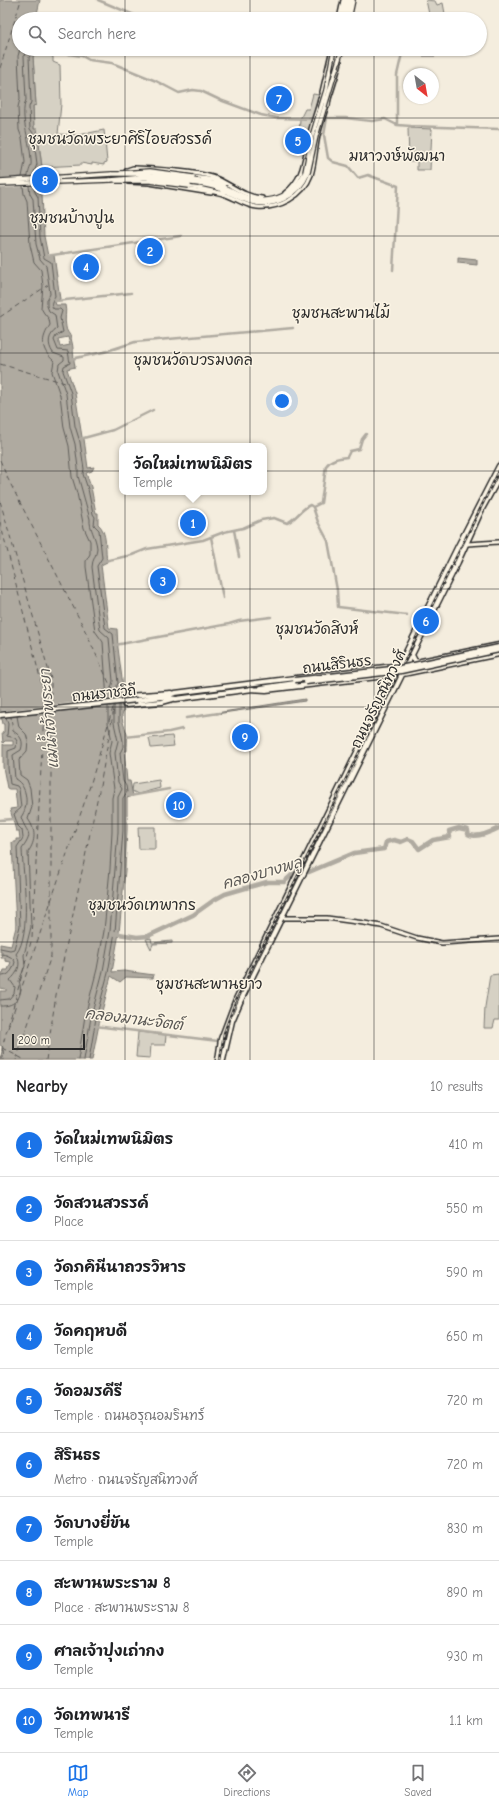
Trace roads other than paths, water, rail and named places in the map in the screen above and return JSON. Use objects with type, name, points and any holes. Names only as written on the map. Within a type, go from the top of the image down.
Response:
[{"type":"main road","points":[[343,12],[344,0]]},
{"type":"main road","points":[[346,12],[352,0]]},
{"type":"main road","points":[[351,12],[352,0]]},
{"type":"main road","points":[[328,105],[336,56]]},
{"type":"main road","points":[[0,184],[111,180],[145,177],[219,188],[247,201],[257,203],[274,202],[289,196],[300,186],[308,173],[336,56]]},
{"type":"main road","points":[[0,181],[112,174],[145,174],[220,185],[244,196],[258,200],[274,199],[287,194],[298,184],[305,172],[312,136],[336,56]]},
{"type":"main road","points":[[320,100],[334,65]]},
{"type":"main road","points":[[112,174],[131,171],[150,171],[214,180],[226,185]]},
{"type":"main road","points":[[111,180],[189,186],[224,194]]},
{"type":"main road","name":"ถนนจรัญสนิทวงศ์","points":[[428,614],[499,466]]},
{"type":"main road","name":"ถนนจรัญสนิทวงศ์","points":[[223,1060],[232,1021],[282,918],[380,704],[458,546],[499,478]]},
{"type":"main road","name":"ถนนจรัญสนิทวงศ์","points":[[218,1060],[221,1039],[236,999],[298,873],[388,705],[467,544],[481,506]]},
{"type":"main road","points":[[421,621],[421,625],[423,626],[428,623]]},
{"type":"main road","name":"ถนนสิรินธร","points":[[407,664],[499,646]]},
{"type":"main road","name":"ถนนสิรินธร","points":[[295,682],[400,668],[499,646]]},
{"type":"main road","name":"ถนนสิรินธร","points":[[295,682],[400,671],[499,650]]},
{"type":"main road","points":[[394,676],[499,654]]},
{"type":"main road","points":[[412,655],[415,661],[421,662]]},
{"type":"main road","points":[[446,656],[442,661],[447,665]]},
{"type":"main road","name":"ถนนราชวิถี","points":[[0,715],[162,697],[175,693],[407,664]]},
{"type":"main road","name":"ถนนราชวิถี","points":[[250,690],[266,690],[394,676]]},
{"type":"main road","name":"ถนนราชวิถี","points":[[250,684],[295,682]]},
{"type":"main road","name":"ถนนราชวิถี","points":[[162,697],[176,699],[250,690],[295,682]]},
{"type":"main road","points":[[175,693],[133,695],[124,697],[124,700],[126,706],[176,699]]},
{"type":"main road","points":[[380,704],[385,701],[388,705]]},
{"type":"main road","name":"ถนนจรัญสนิทวงศ์","points":[[320,834],[374,726]]},
{"type":"street","points":[[336,56],[312,125],[302,172],[295,183],[286,192],[271,198],[256,198],[226,185],[218,179],[133,168],[124,174],[125,180],[131,183],[149,183],[224,194],[255,207],[276,205],[294,197],[304,188],[311,175],[321,127],[328,105],[337,56]]},
{"type":"street","points":[[467,544],[499,542]]},
{"type":"street","points":[[282,918],[328,918],[364,923],[381,926],[417,938],[442,943],[499,939]]},
{"type":"water","name":"แม่น้ำเจ้าพระยา","points":[[0,0],[40,0],[37,12],[12,12],[12,56],[33,56],[36,105],[33,106],[34,129],[37,129],[42,167],[38,172],[37,182],[42,194],[44,236],[48,256],[54,255],[60,299],[55,302],[56,305],[65,305],[66,328],[73,345],[75,367],[67,369],[75,393],[88,468],[94,467],[92,471],[86,473],[91,487],[96,513],[98,513],[98,524],[101,527],[106,542],[107,562],[101,565],[109,628],[117,629],[123,686],[120,687],[124,710],[122,719],[127,734],[127,751],[124,751],[127,781],[130,781],[133,796],[127,798],[125,870],[119,933],[112,972],[124,971],[154,975],[153,978],[126,977],[120,982],[111,976],[100,1019],[92,1060],[0,1060],[3,1047],[0,1045],[0,991],[6,991],[6,989],[0,988],[0,973],[3,973],[4,970],[8,970],[11,962],[5,961],[5,958],[1,958],[2,952],[0,952],[0,944],[11,946],[16,927],[12,842],[16,842],[16,839],[20,839],[19,831],[16,831],[10,809],[17,808],[15,789],[7,788],[3,767],[3,744],[13,745],[13,741],[5,741],[3,743],[2,733],[4,732],[4,724],[2,719],[0,719]],"holes":[[[68,337],[70,345],[60,347],[58,339]]]},
{"type":"water","points":[[458,258],[477,260],[477,265],[458,263]]},
{"type":"water","points":[[305,699],[305,701],[216,714],[216,713]]},
{"type":"waterway","points":[[98,0],[127,12]]},
{"type":"waterway","points":[[82,56],[89,60],[112,63],[156,81],[179,93],[193,90],[201,91],[220,100],[261,115],[276,118],[316,119]]},
{"type":"waterway","points":[[397,125],[397,75],[401,56]]},
{"type":"waterway","points":[[323,118],[345,118],[372,121],[385,119],[397,125],[499,129]]},
{"type":"waterway","points":[[327,118],[324,135],[328,158],[333,162],[348,166],[358,178],[368,175],[398,186],[393,270]]},
{"type":"waterway","points":[[46,256],[181,236]]},
{"type":"waterway","points":[[56,301],[131,293]]},
{"type":"waterway","points":[[71,359],[104,352],[135,342],[293,328]]},
{"type":"waterway","points":[[80,439],[113,430],[153,410]]},
{"type":"waterway","points":[[313,507],[321,503],[326,466],[335,459],[347,457],[350,451],[359,449],[362,439],[366,434]]},
{"type":"waterway","points":[[104,561],[132,555],[147,549],[203,540],[224,532],[243,528],[261,520],[274,518],[287,523],[310,505],[313,507],[318,522],[328,541],[337,590],[338,607],[407,615]]},
{"type":"waterway","points":[[234,530],[239,557]]},
{"type":"waterway","points":[[211,537],[223,598]]},
{"type":"waterway","points":[[115,645],[239,621],[271,617]]},
{"type":"waterway","points":[[186,718],[219,713]]},
{"type":"waterway","points":[[125,737],[182,729]]},
{"type":"waterway","points":[[130,796],[169,789]]},
{"type":"waterway","points":[[0,820],[13,819]]},
{"type":"waterway","name":"คลองบางพลู","points":[[113,933],[137,937],[148,936],[193,915],[225,894],[267,882],[284,882],[293,874],[309,872],[354,853],[384,849],[386,842],[394,840],[401,842],[408,839],[413,841],[419,849],[433,840],[450,837],[449,831],[459,828],[468,830],[468,834],[475,836],[499,828]]},
{"type":"waterway","name":"คลองมานะจิตต์","points":[[95,1026],[218,1041]]},
{"type":"tunnel","points":[[404,666],[429,615]]},
{"type":"tunnel","points":[[389,697],[401,672]]},
{"type":"tunnel","points":[[373,725],[388,693]]},
{"type":"railway","points":[[220,1060],[224,1033],[236,1000],[499,471]]},
{"type":"place","name":"วัดบางยี่ขัน","points":[[279,99]]},
{"type":"place","name":"วัดอมรคีรี","points":[[298,141]]},
{"type":"place","name":"สะพานพระราม 8","points":[[45,180]]},
{"type":"place","name":"วัดสวนสวรรค์","points":[[150,251]]},
{"type":"place","name":"วัดคฤหบดี","points":[[86,267]]},
{"type":"place","name":"วัดใหม่เทพนิมิตร","points":[[193,523]]},
{"type":"place","name":"วัดภคินีนาถวรวิหาร","points":[[163,581]]},
{"type":"place","name":"สิรินธร","points":[[426,621]]},
{"type":"place","name":"ศาลเจ้าปุงเถ่ากง","points":[[245,737]]},
{"type":"place","name":"วัดเทพนารี","points":[[179,805]]},
{"type":"district","name":"ชุมชนวัดพระยาศิริไอยสวรรค์","points":[[120,139]]},
{"type":"district","name":"มหาวงษ์พัฒนา","points":[[397,156]]},
{"type":"district","name":"ชุมชนบ้างปูน","points":[[72,218]]},
{"type":"district","name":"ชุมชนสะพานไม้","points":[[341,313]]},
{"type":"district","name":"ชุมชนวัดบวรมงคล","points":[[193,360]]},
{"type":"district","name":"ชุมชนวัดสิงห์","points":[[317,629]]},
{"type":"district","name":"ชุมชนวัดเทพากร","points":[[142,905]]},
{"type":"district","name":"ชุมชนสะพานยาว","points":[[209,984]]}]
